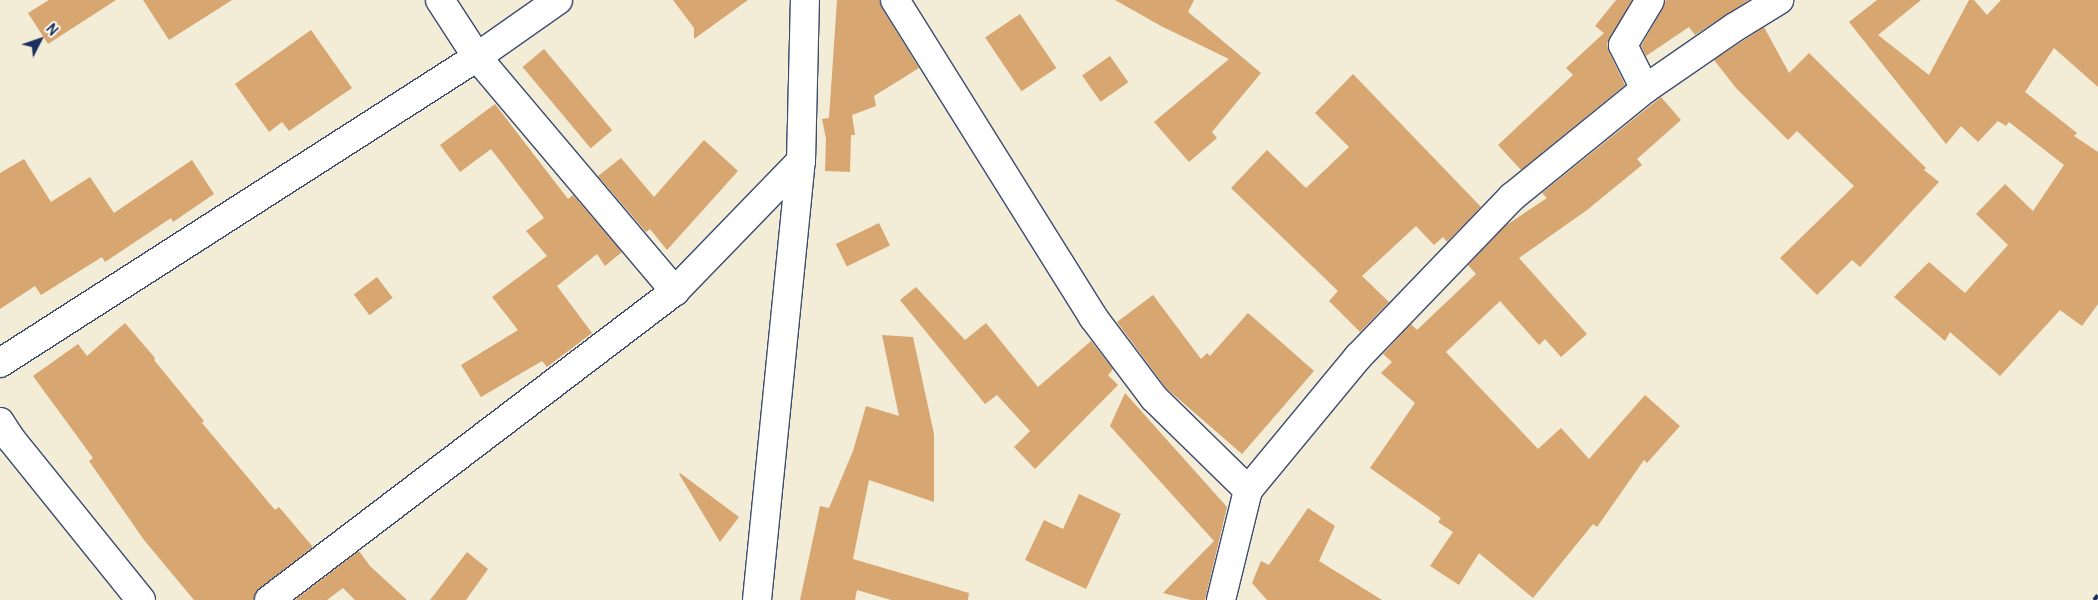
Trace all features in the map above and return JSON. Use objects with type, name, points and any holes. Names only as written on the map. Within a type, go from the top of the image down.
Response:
[{"type":"main road","points":[[440,0],[477,57],[675,291]]},
{"type":"main road","points":[[0,363],[477,57],[558,0]]},
{"type":"main road","points":[[757,600],[801,161],[805,0]]},
{"type":"main road","points":[[895,0],[1093,317],[1154,398],[1248,490]]},
{"type":"main road","points":[[1645,89],[1623,45],[1650,0]]},
{"type":"main road","points":[[1221,600],[1248,490],[1358,357],[1512,198],[1645,89],[1735,27],[1779,0]]},
{"type":"main road","points":[[269,600],[675,291],[801,161]]},
{"type":"main road","points":[[4,435],[141,600]]},
{"type":"building","points":[[49,0],[116,0],[48,44],[28,13]]},
{"type":"building","points":[[143,0],[232,0],[169,40]]},
{"type":"building","points":[[673,0],[748,0],[694,39],[694,28]]},
{"type":"building","points":[[837,0],[879,0],[919,68],[874,96],[876,106],[852,115],[855,135],[851,135],[850,172],[825,171],[826,139],[822,119],[829,118]]},
{"type":"building","points":[[1115,0],[1194,0],[1188,12],[1261,73],[1212,132],[1217,138],[1189,162],[1154,122],[1229,59],[1161,26]]},
{"type":"building","points":[[1616,0],[1632,0],[1607,44],[1625,85],[1521,170],[1498,145],[1573,75],[1566,68],[1604,33],[1595,26]]},
{"type":"building","points":[[1666,0],[1749,0],[1695,35],[1689,27],[1646,56],[1641,46]]},
{"type":"building","points":[[1877,0],[1921,0],[1878,35],[1929,75],[1969,0],[1974,0],[1987,15],[2001,0],[2098,0],[2098,87],[2054,48],[2025,92],[2077,133],[2074,136],[2098,152],[2098,304],[2082,326],[2060,310],[2000,376],[1950,332],[1945,341],[1894,297],[1929,262],[1965,293],[2008,245],[1976,214],[2005,184],[2033,211],[2064,165],[2009,122],[2006,126],[1998,121],[1978,142],[1961,126],[1946,144],[1849,22]]},
{"type":"building","points":[[1020,14],[1056,68],[1022,91],[985,37]]},
{"type":"building","points":[[1764,27],[1789,73],[1809,53],[1926,168],[1924,170],[1939,182],[1860,267],[1852,260],[1817,295],[1780,258],[1854,186],[1797,131],[1788,140],[1736,88],[1714,60]]},
{"type":"building","points":[[311,30],[352,88],[289,131],[282,122],[269,132],[235,84]]},
{"type":"building","points":[[544,49],[612,130],[591,148],[523,67]]},
{"type":"building","points":[[1110,56],[1128,82],[1101,102],[1082,76]]},
{"type":"building","points":[[1353,74],[1481,207],[1447,242],[1443,237],[1434,245],[1416,226],[1362,276],[1389,302],[1360,332],[1329,301],[1338,291],[1231,188],[1267,150],[1306,188],[1349,147],[1315,113]]},
{"type":"building","points":[[1661,97],[1681,120],[1637,159],[1642,165],[1587,210],[1519,258],[1587,334],[1561,357],[1545,339],[1539,345],[1500,301],[1446,352],[1538,449],[1561,428],[1589,459],[1645,395],[1680,426],[1647,463],[1644,460],[1597,527],[1593,524],[1533,598],[1479,553],[1459,585],[1430,566],[1453,532],[1438,522],[1441,518],[1370,468],[1415,403],[1381,373],[1392,362],[1383,354],[1411,324],[1417,330],[1476,274],[1468,265],[1505,226],[1547,198],[1542,193]]},
{"type":"building","points":[[495,104],[568,199],[573,195],[622,252],[605,266],[597,254],[557,286],[592,333],[547,367],[542,361],[481,397],[461,365],[518,330],[492,297],[547,256],[526,231],[544,218],[491,149],[460,172],[440,145]]},
{"type":"building","points":[[704,140],[738,171],[667,250],[650,229],[646,232],[598,176],[621,158],[654,197]]},
{"type":"building","points":[[24,159],[51,202],[90,177],[114,213],[192,160],[214,194],[173,222],[171,218],[105,262],[102,257],[41,295],[35,286],[0,309],[0,173]]},
{"type":"building","points":[[879,223],[890,245],[847,267],[836,244]]},
{"type":"building","points":[[377,277],[393,298],[369,315],[354,294]]},
{"type":"building","points":[[916,287],[965,340],[986,323],[1038,387],[1091,341],[1113,369],[1108,375],[1118,385],[1035,469],[1014,447],[1030,431],[997,395],[985,404],[900,300]]},
{"type":"building","points":[[1153,295],[1201,359],[1207,353],[1210,356],[1248,313],[1314,371],[1242,454],[1166,388],[1117,322]]},
{"type":"building","points":[[125,323],[204,421],[202,423],[275,510],[279,507],[313,547],[260,588],[254,600],[194,600],[144,540],[89,461],[93,458],[33,376],[78,344],[87,356]]},
{"type":"building","points":[[882,335],[913,337],[934,434],[934,502],[869,480],[853,559],[969,593],[968,600],[891,600],[857,590],[855,600],[800,600],[820,506],[829,508],[853,451],[866,406],[899,416]]},
{"type":"building","points":[[1125,393],[1227,507],[1205,600],[1191,600],[1163,593],[1214,541],[1110,426]]},
{"type":"building","points":[[679,474],[739,517],[720,542]]},
{"type":"building","points":[[1079,494],[1121,514],[1086,589],[1025,560],[1044,520],[1063,529]]},
{"type":"building","points":[[1308,508],[1335,526],[1319,561],[1382,600],[1267,600],[1252,583],[1261,561],[1269,565]]},
{"type":"building","points":[[359,551],[370,566],[407,600],[355,600],[343,588],[327,600],[295,600]]},
{"type":"building","points":[[467,552],[488,569],[466,600],[430,600]]},
{"type":"railway","points":[[2094,600],[2098,595]]}]
